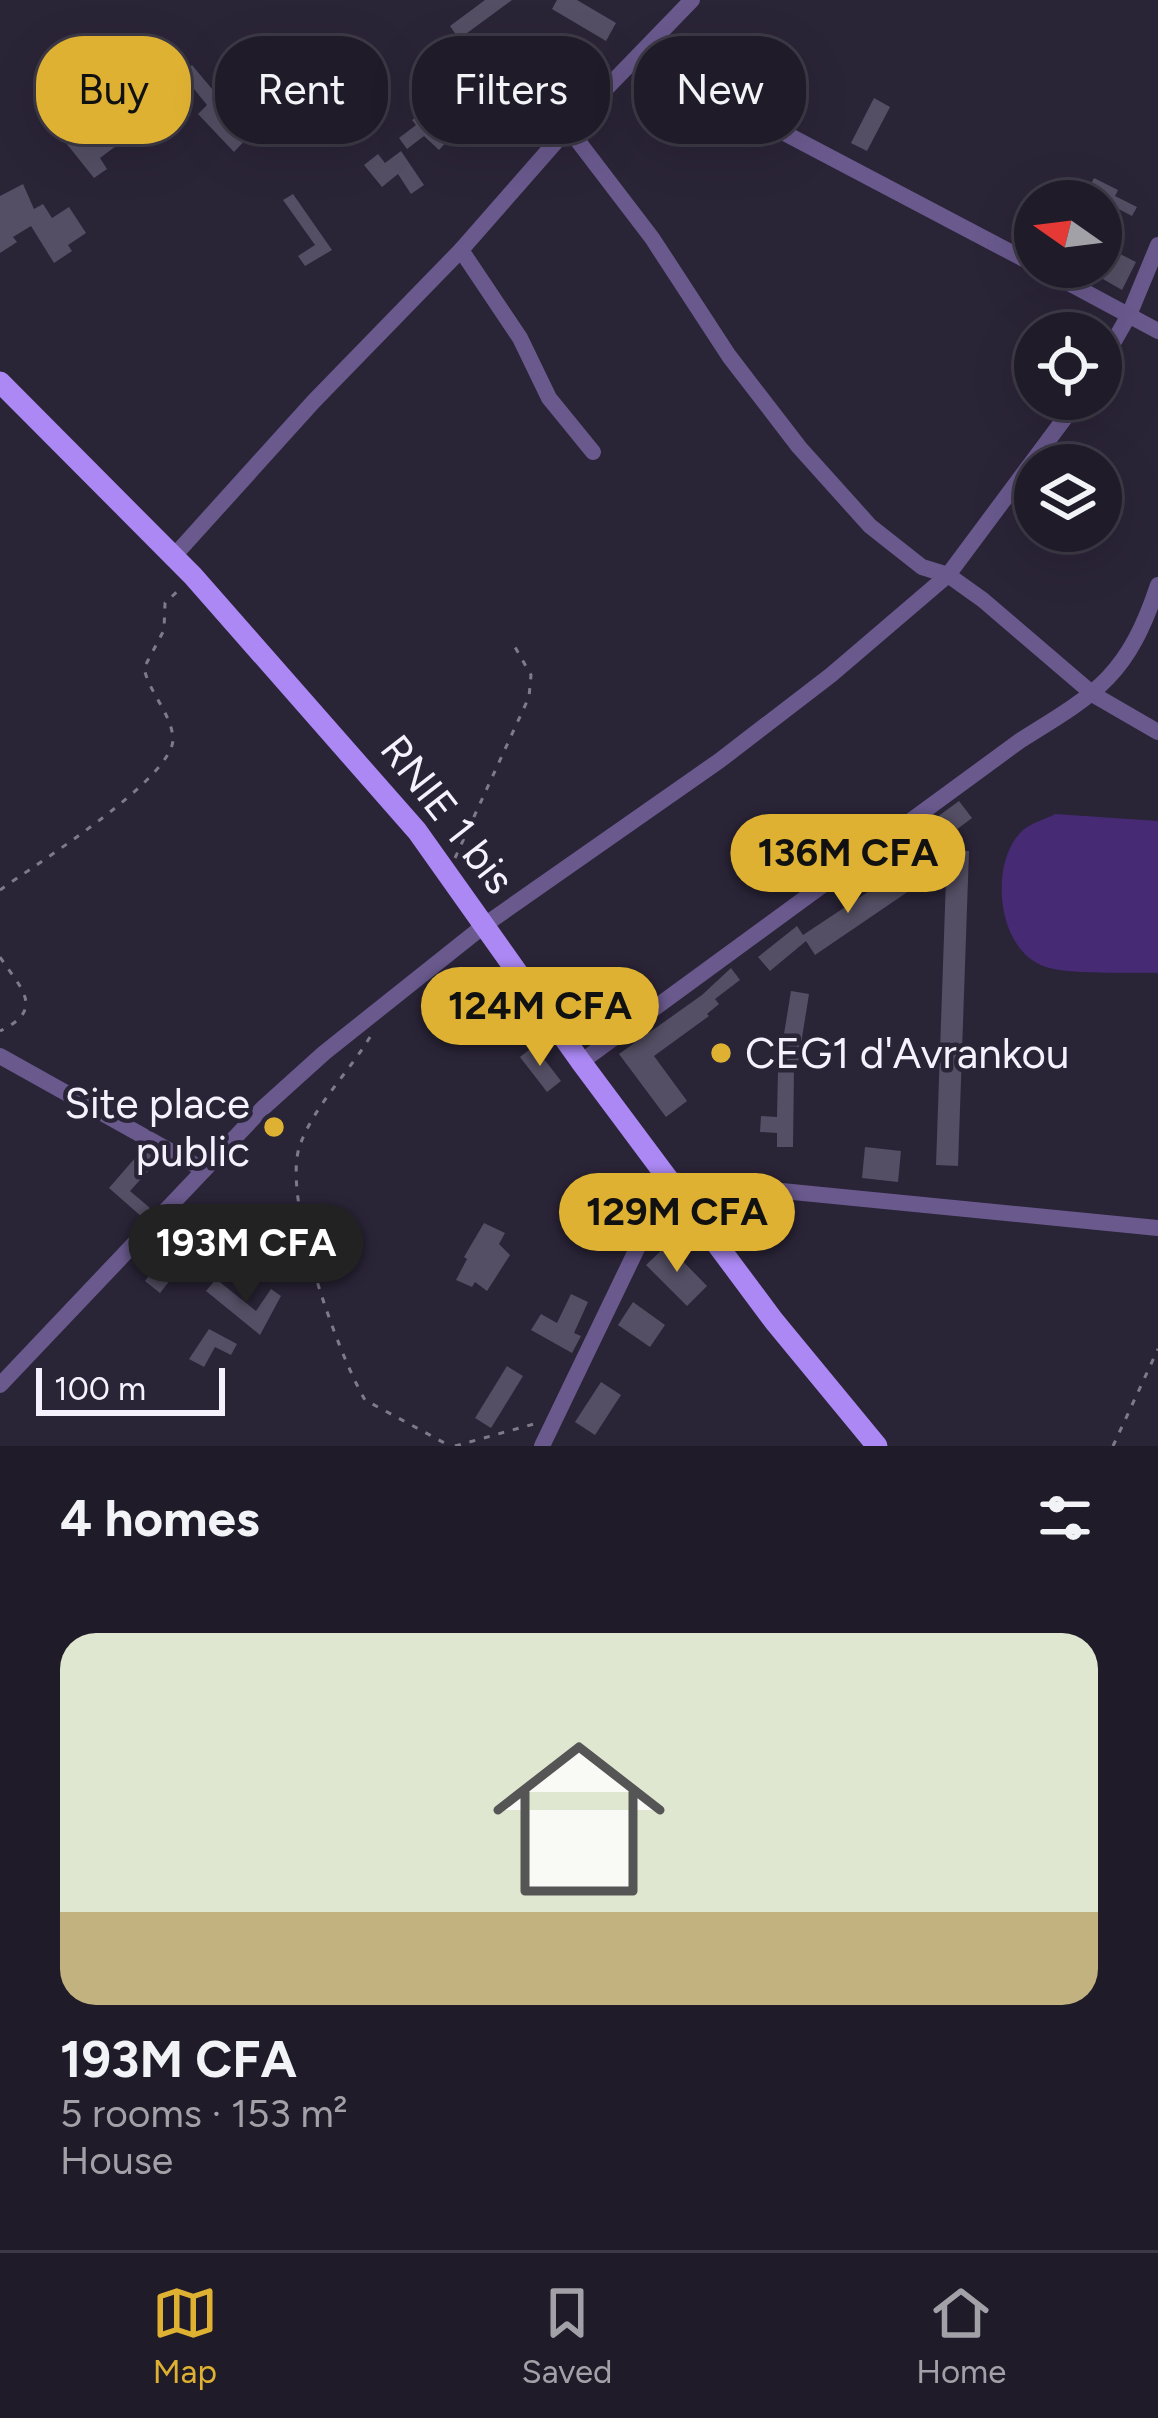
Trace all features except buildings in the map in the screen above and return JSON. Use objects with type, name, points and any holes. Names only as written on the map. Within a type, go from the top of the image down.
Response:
[{"type":"main road","name":"RNIE 1 bis","points":[[0,382],[174,556],[449,871],[581,1062],[774,1321],[877,1446]]},
{"type":"street","points":[[657,36],[692,0]]},
{"type":"street","points":[[610,85],[634,60]]},
{"type":"street","points":[[174,556],[554,144]]},
{"type":"street","points":[[580,144],[799,447],[896,550],[922,567],[948,575],[1094,695],[1158,732]]},
{"type":"street","points":[[805,144],[1014,254]]},
{"type":"street","points":[[1122,329],[1158,245]]},
{"type":"street","points":[[460,250],[512,323],[549,398],[593,452]]},
{"type":"street","points":[[1079,288],[1158,331]]},
{"type":"street","points":[[0,1385],[262,1108],[486,924],[719,761],[831,676],[948,575],[1063,420]]},
{"type":"street","points":[[581,1062],[1021,740],[1094,695],[1124,662],[1158,585]]},
{"type":"street","points":[[0,1056],[204,1170]]},
{"type":"street","points":[[542,1446],[670,1180],[1158,1228]]},
{"type":"street","points":[[1136,1227],[1158,1246]]},
{"type":"path","points":[[0,890],[135,794],[162,765],[171,750],[172,734],[144,668],[164,630],[165,603],[193,577]]},
{"type":"path","points":[[449,871],[529,697],[531,675],[512,640]]},
{"type":"path","points":[[0,957],[26,996],[27,1010],[20,1021],[0,1031]]},
{"type":"path","points":[[388,1003],[354,1064],[301,1141],[293,1168],[295,1197],[318,1281],[365,1400],[452,1446],[554,1419]]},
{"type":"path","points":[[1114,1446],[1158,1349]]},
{"type":"shaded area","points":[[1055,814],[1158,821],[1158,973],[1057,970],[1030,958],[1017,944],[1003,906],[1005,864],[1022,831]]},
{"type":"place","name":"CEG1 d'Avrankou","points":[[721,1053]]},
{"type":"place","name":"Site place public","points":[[274,1127]]}]
